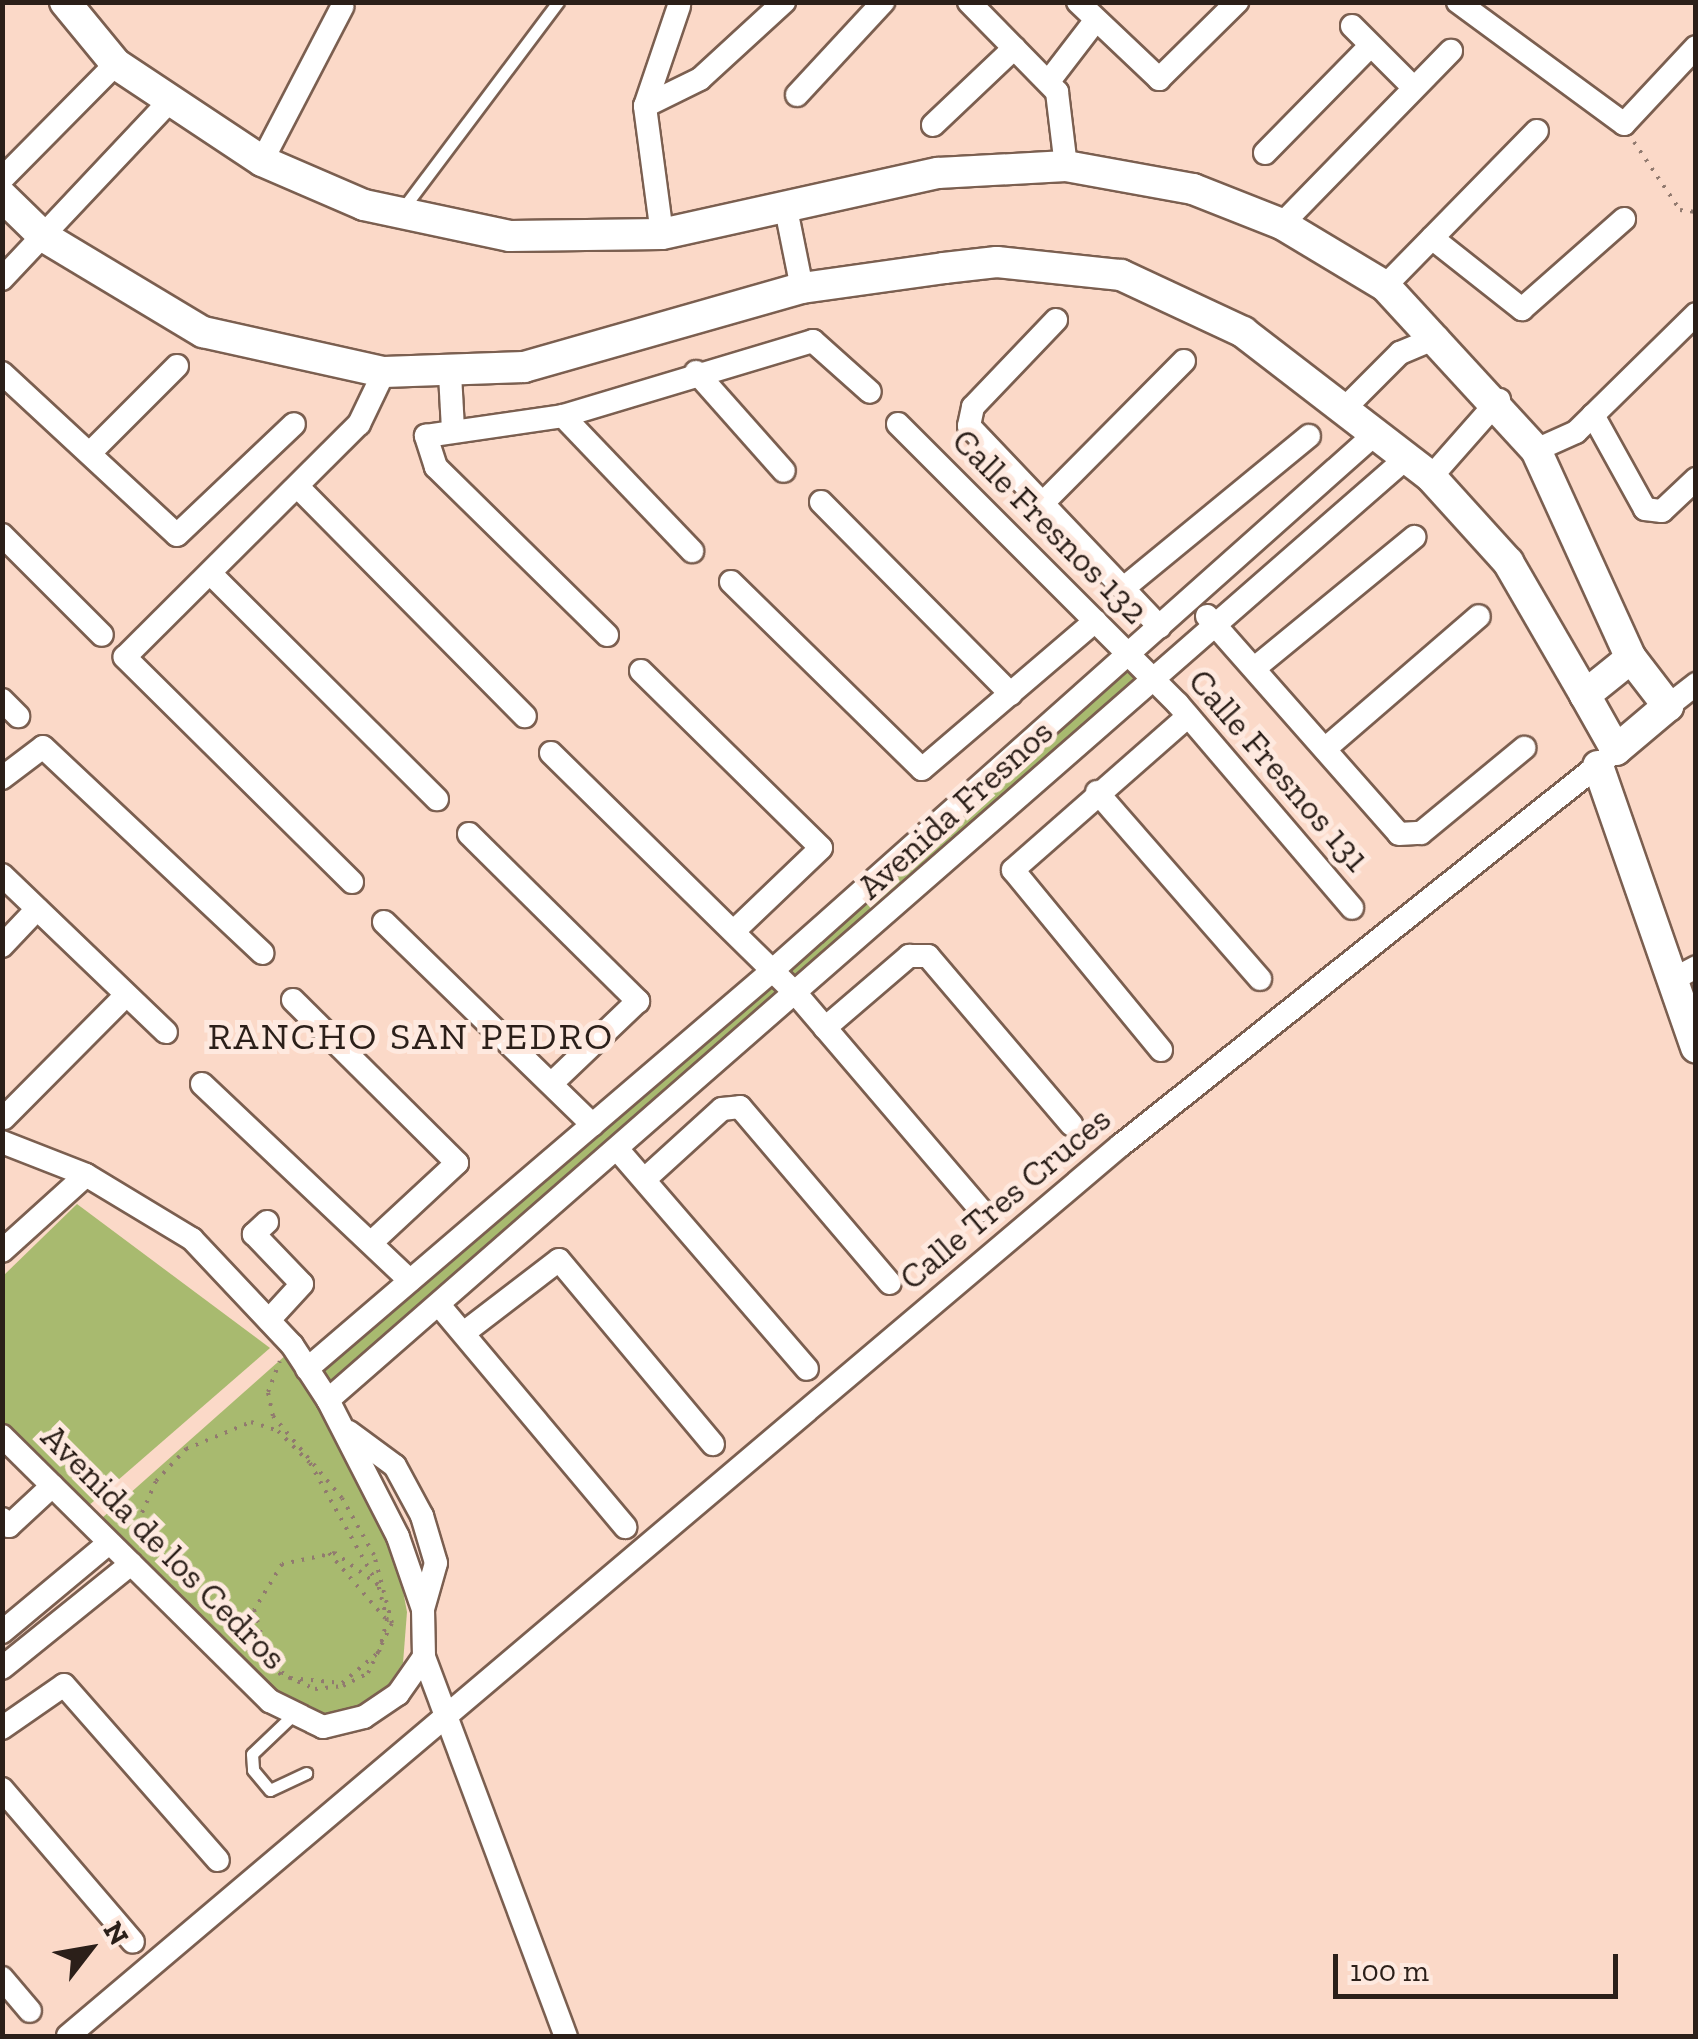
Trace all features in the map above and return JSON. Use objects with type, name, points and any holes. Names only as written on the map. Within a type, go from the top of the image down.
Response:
[{"type":"main road","points":[[64,2],[116,64],[262,161],[398,214],[510,236],[662,234],[938,172],[1066,166],[1192,189],[1282,224],[1385,286],[1499,400],[1536,450],[1631,658],[1668,706],[1607,758]]},
{"type":"main road","points":[[2,196],[43,236],[203,332],[384,372],[450,374],[524,367],[802,288],[997,262],[1121,275],[1244,332],[1431,477],[1508,562],[1585,695],[1684,973],[1696,1047]]},
{"type":"main road","points":[[1585,695],[1631,658]]},
{"type":"street","points":[[645,106],[700,78],[784,2]]},
{"type":"street","points":[[798,95],[883,2]]},
{"type":"street","points":[[969,2],[1048,81],[1064,107],[1066,166]]},
{"type":"street","points":[[1078,2],[1160,79],[1237,2]]},
{"type":"street","points":[[1458,2],[1624,124],[1696,47]]},
{"type":"street","points":[[262,161],[342,6]]},
{"type":"street","points":[[662,234],[645,106],[679,6]]},
{"type":"street","points":[[1048,81],[1095,20]]},
{"type":"street","points":[[1352,26],[1410,86]]},
{"type":"street","points":[[1265,153],[1370,46]]},
{"type":"street","points":[[933,125],[1014,48]]},
{"type":"street","points":[[1282,224],[1410,86],[1451,52]]},
{"type":"street","points":[[2,179],[116,64]]},
{"type":"street","points":[[2,279],[169,102]]},
{"type":"street","points":[[1385,286],[1536,131]]},
{"type":"street","points":[[786,209],[802,288]]},
{"type":"street","points":[[1432,238],[1522,309],[1624,219]]},
{"type":"street","points":[[1536,450],[1592,415],[1696,314]]},
{"type":"street","points":[[1056,320],[967,420],[1160,627]]},
{"type":"street","points":[[1345,408],[1400,353],[1438,337]]},
{"type":"street","points":[[607,635],[424,445],[432,431],[564,416],[696,372],[820,341],[870,392]]},
{"type":"street","points":[[1043,503],[1184,361]]},
{"type":"street","points":[[90,453],[176,366]]},
{"type":"street","points":[[352,882],[126,664],[128,651],[299,488],[360,424],[384,372]]},
{"type":"street","points":[[696,372],[784,471]]},
{"type":"street","points":[[2,373],[177,534],[294,424]]},
{"type":"street","points":[[450,374],[452,429]]},
{"type":"street","points":[[1431,477],[1499,400]]},
{"type":"street","points":[[1592,415],[1645,510],[1662,511],[1696,479]]},
{"type":"street","points":[[564,416],[692,551]]},
{"type":"street","name":"Calle Fresnos 132","points":[[898,424],[1153,678]]},
{"type":"street","name":"Avenida Fresnos","points":[[307,1369],[774,970],[1375,434]]},
{"type":"street","points":[[1124,586],[1309,436]]},
{"type":"street","name":"Avenida Fresnos","points":[[328,1400],[798,996],[1405,459]]},
{"type":"street","points":[[299,488],[525,716]]},
{"type":"street","points":[[820,502],[1011,694]]},
{"type":"street","points":[[2,535],[102,635]]},
{"type":"street","points":[[1256,667],[1414,537]]},
{"type":"street","points":[[211,574],[437,799]]},
{"type":"street","points":[[731,582],[912,766],[935,764],[1095,621]]},
{"type":"street","points":[[1191,599],[1408,837],[1524,748]]},
{"type":"street","points":[[1325,749],[1480,616]]},
{"type":"street","points":[[641,670],[821,848],[734,930]]},
{"type":"street","name":"Calle Fresnos 131","points":[[1153,678],[1352,908]]},
{"type":"street","points":[[1668,706],[1696,684]]},
{"type":"street","points":[[1161,1050],[1012,870],[1188,716]]},
{"type":"street","points":[[2,778],[43,747],[262,952]]},
{"type":"street","points":[[551,754],[774,970],[980,1210]]},
{"type":"street","name":"Calle Tres Cruces","points":[[68,2036],[446,1708],[1120,1145],[1607,758]]},
{"type":"street","points":[[1097,792],[1260,979]]},
{"type":"street","points":[[469,834],[638,1001],[552,1084]]},
{"type":"street","points":[[2,875],[166,1032]]},
{"type":"street","points":[[2,946],[37,909]]},
{"type":"street","points":[[384,922],[593,1125]]},
{"type":"street","points":[[826,1028],[921,953],[1071,1124]]},
{"type":"street","points":[[4,1118],[126,995]]},
{"type":"street","points":[[293,1000],[457,1163],[371,1243]]},
{"type":"street","points":[[202,1084],[410,1281]]},
{"type":"street","points":[[645,1179],[722,1108],[740,1107],[890,1284]]},
{"type":"street","points":[[2,1142],[86,1175],[192,1238],[292,1345],[343,1428],[395,1466],[422,1516],[436,1562],[423,1609],[424,1657],[566,2036]]},
{"type":"street","points":[[618,1150],[807,1368]]},
{"type":"street","points":[[2,1251],[86,1175]]},
{"type":"street","points":[[524,1183],[550,1210]]},
{"type":"street","points":[[254,1234],[302,1284],[270,1320]]},
{"type":"street","points":[[465,1332],[559,1260],[714,1444]]},
{"type":"street","points":[[439,1305],[624,1527]]},
{"type":"street","name":"Avenida de los Cedros","points":[[2,1436],[52,1486],[144,1559],[270,1702],[323,1726],[364,1717],[398,1694],[424,1657]]},
{"type":"street","points":[[2,1519],[9,1526],[52,1486]]},
{"type":"street","points":[[2,1632],[118,1536]]},
{"type":"street","points":[[2,1668],[144,1559]]},
{"type":"street","points":[[2,1728],[64,1685],[218,1860]]},
{"type":"street","points":[[2,1789],[133,1942]]},
{"type":"street","points":[[2,1978],[30,2011]]},
{"type":"lane","points":[[398,214],[558,2]]},
{"type":"lane","points":[[295,1713],[252,1754],[253,1770],[270,1790],[306,1773]]},
{"type":"path","points":[[1624,124],[1656,182],[1680,210],[1696,212]]},
{"type":"path","points":[[144,1559],[138,1522],[156,1481],[186,1449],[251,1422],[278,1431],[310,1464],[378,1585],[387,1620],[379,1652],[342,1683],[316,1686],[237,1645],[315,1689],[368,1673],[391,1632],[391,1607],[366,1541],[273,1416],[268,1392],[292,1345]]},
{"type":"path","points":[[118,1536],[144,1559]]},
{"type":"path","points":[[269,1662],[255,1624],[263,1584],[282,1564],[329,1553],[360,1564],[378,1585]]},
{"type":"path","points":[[329,1553],[387,1620]]},
{"type":"green space","points":[[1129,654],[1153,678],[328,1400],[307,1369]]},
{"type":"green space","points":[[77,1204],[270,1348],[87,1507],[3,1424],[3,1276]]},
{"type":"green space","points":[[287,1354],[393,1538],[407,1612],[403,1663],[378,1700],[348,1713],[314,1715],[273,1695],[93,1526]]},
{"type":"district","name":"RANCHO SAN PEDRO","points":[[411,1037]]}]
